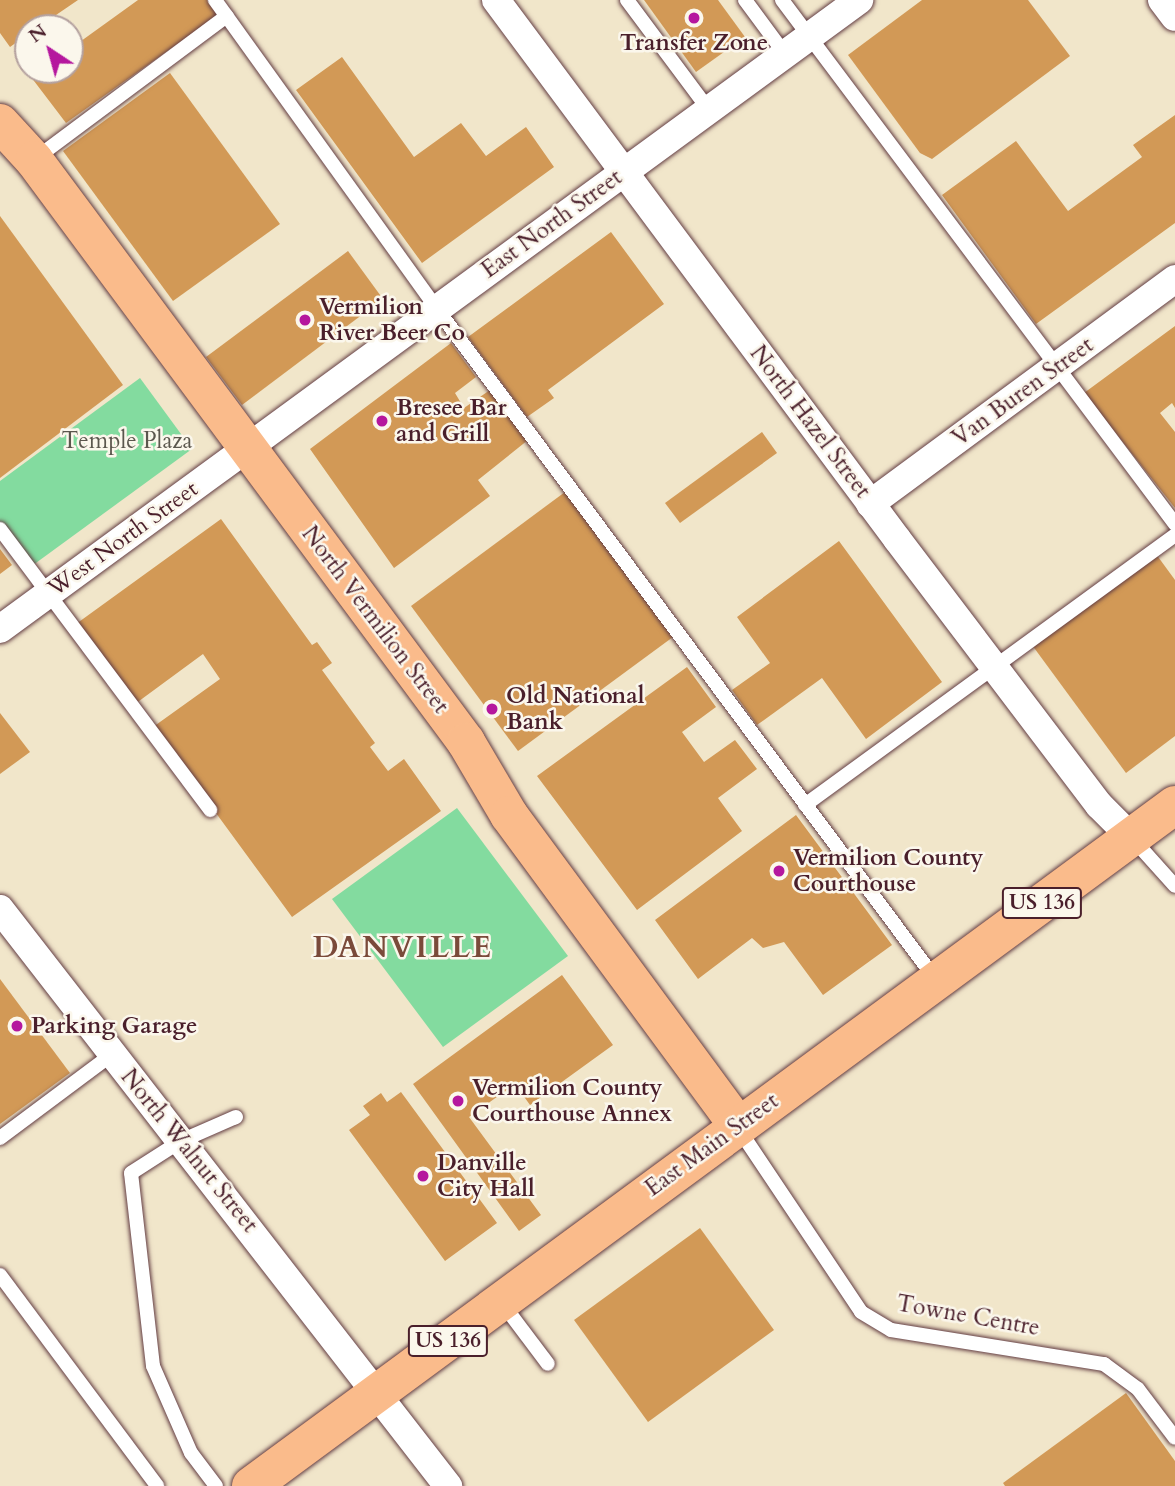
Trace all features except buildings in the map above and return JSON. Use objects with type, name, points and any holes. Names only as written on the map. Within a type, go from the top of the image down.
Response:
[{"type":"main road","name":"North Vermilion Street","points":[[0,123],[34,160],[247,450],[467,742],[509,815],[738,1126]]},
{"type":"main road","name":"East Main Street","points":[[251,1486],[1175,805]]},
{"type":"street","name":"North Hazel Street","points":[[496,0],[870,504],[1099,805],[1131,838]]},
{"type":"street","name":"East North Street","points":[[247,450],[859,0]]},
{"type":"street","points":[[1162,0],[1175,17]]},
{"type":"street","name":"Van Buren Street","points":[[870,504],[1175,279]]},
{"type":"street","name":"West North Street","points":[[0,629],[247,450]]},
{"type":"street","name":"North Walnut Street","points":[[0,909],[448,1486]]},
{"type":"lane","points":[[215,0],[437,309],[936,981]]},
{"type":"lane","points":[[627,0],[709,110]]},
{"type":"lane","points":[[745,0],[785,54]]},
{"type":"lane","points":[[782,0],[1175,524]]},
{"type":"lane","points":[[34,160],[227,16]]},
{"type":"lane","points":[[0,529],[210,810]]},
{"type":"lane","points":[[805,805],[1175,535]]},
{"type":"lane","points":[[1131,838],[1175,886]]},
{"type":"lane","points":[[0,1138],[111,1055]]},
{"type":"lane","points":[[216,1486],[191,1453],[153,1366],[135,1227],[131,1173],[181,1141],[236,1116]]},
{"type":"lane","name":"Towne Centre","points":[[738,1126],[861,1312],[891,1330],[1104,1364],[1138,1389],[1175,1438]]},
{"type":"lane","points":[[0,1275],[157,1486]]},
{"type":"lane","points":[[501,1301],[548,1364]]},
{"type":"green space","name":"Temple Plaza","points":[[140,378],[192,449],[29,568],[0,529],[0,481]]},
{"type":"green space","points":[[457,808],[568,956],[443,1047],[332,899]]},
{"type":"place","name":"Transfer Zone","points":[[694,18]]},
{"type":"place","name":"Vermilion River Beer Co","points":[[305,320]]},
{"type":"place","name":"Bresee Bar and Grill","points":[[382,421]]},
{"type":"place","name":"Old National Bank","points":[[492,709]]},
{"type":"place","name":"Vermilion County Courthouse","points":[[779,871]]},
{"type":"place","name":"Parking Garage","points":[[17,1026]]},
{"type":"place","name":"Vermilion County Courthouse Annex","points":[[458,1101]]},
{"type":"place","name":"Danville City Hall","points":[[423,1176]]},
{"type":"district","name":"DANVILLE","points":[[403,948]]}]
